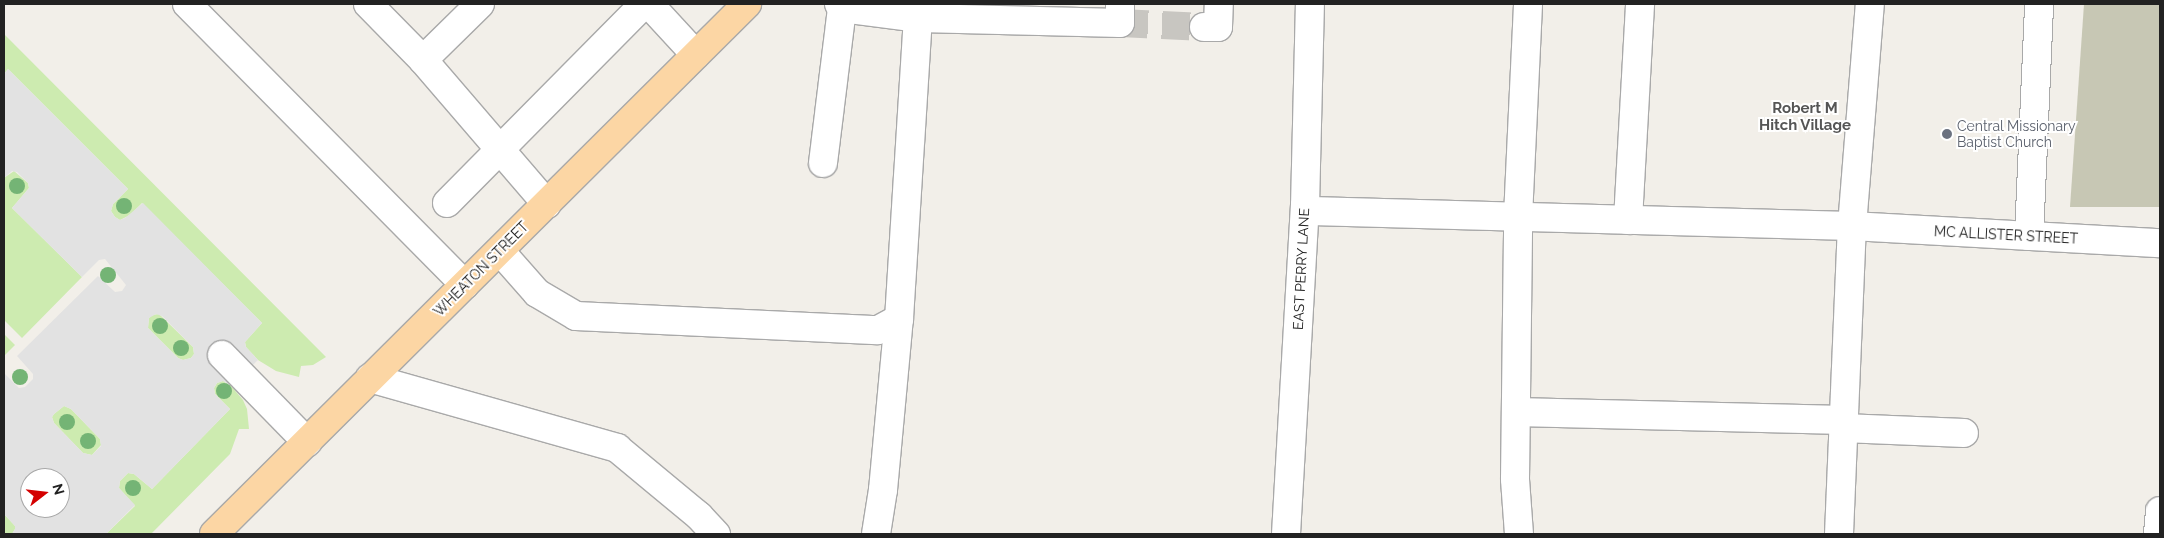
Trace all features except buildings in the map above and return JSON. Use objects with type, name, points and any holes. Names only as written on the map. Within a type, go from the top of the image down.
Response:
[{"type":"main road","name":"WHEATON STREET","points":[[214,534],[747,4]]},
{"type":"street","points":[[187,4],[465,285]]},
{"type":"street","points":[[368,4],[423,60],[546,204]]},
{"type":"street","points":[[423,60],[480,4]]},
{"type":"street","points":[[447,203],[644,4]]},
{"type":"street","points":[[649,4],[696,54]]},
{"type":"street","points":[[823,163],[840,6],[919,11],[1026,12],[1120,23],[1120,4]]},
{"type":"street","points":[[1204,27],[1218,27],[1219,4]]},
{"type":"street","name":"EAST PERRY LANE","points":[[1286,534],[1305,206],[1310,4]]},
{"type":"street","points":[[1519,534],[1515,479],[1518,217],[1528,4]]},
{"type":"street","points":[[1628,220],[1640,4]]},
{"type":"street","points":[[1839,534],[1852,226],[1870,4]]},
{"type":"street","points":[[2029,236],[2039,4]]},
{"type":"street","points":[[876,534],[883,490],[899,319],[919,11]]},
{"type":"street","name":"MC ALLISTER STREET","points":[[1305,206],[1312,211],[1852,226],[2160,243]]},
{"type":"street","points":[[500,251],[537,293],[576,316],[878,330],[899,319]]},
{"type":"street","points":[[222,355],[307,442]]},
{"type":"street","points":[[370,378],[617,448],[699,516],[716,534]]},
{"type":"street","points":[[1516,412],[1843,424],[1964,433]]},
{"type":"street","points":[[2158,534],[2160,511]]},
{"type":"shaded area","points":[[2084,4],[2160,4],[2160,207],[2070,207]]},
{"type":"shaded area","points":[[8,69],[128,189],[113,204],[111,211],[115,217],[120,220],[125,218],[143,203],[262,323],[245,342],[246,347],[258,360],[231,386],[223,381],[217,383],[214,388],[215,394],[230,409],[152,489],[134,474],[128,473],[120,481],[119,488],[135,505],[106,534],[12,534],[15,526],[4,514],[4,373],[19,388],[25,387],[33,379],[33,374],[17,356],[98,276],[115,292],[122,291],[126,285],[105,259],[99,260],[82,277],[12,208],[29,188],[28,183],[17,172],[12,171],[4,178],[4,74]],"holes":[[[156,314],[162,316],[193,347],[194,354],[191,358],[183,360],[178,358],[148,328],[149,318]],[[64,406],[71,409],[100,439],[101,446],[92,455],[83,453],[54,423],[52,417]]]},
{"type":"green space","points":[[4,34],[326,357],[313,365],[301,366],[299,377],[276,371],[258,360],[246,347],[245,342],[262,323],[142,203],[130,215],[120,220],[115,217],[111,211],[113,204],[128,189],[8,69],[4,74]]},
{"type":"green space","points":[[14,171],[28,183],[29,188],[12,208],[82,277],[22,338],[4,320],[4,178]]},
{"type":"green space","points":[[159,314],[193,347],[194,354],[191,358],[183,360],[178,358],[148,328],[149,318],[152,315]]},
{"type":"green space","points":[[4,334],[15,345],[4,356]]},
{"type":"green space","points":[[223,381],[231,386],[243,400],[247,409],[249,429],[239,429],[230,454],[151,534],[106,534],[135,506],[119,488],[120,481],[128,473],[134,474],[152,489],[230,409],[215,394],[214,388],[217,383]]},
{"type":"green space","points":[[64,406],[71,409],[100,439],[101,445],[92,455],[83,453],[54,423],[52,417]]},
{"type":"green space","points":[[4,514],[15,526],[12,534],[4,534]]},
{"type":"tunnel","points":[[1120,23],[1204,27]]},
{"type":"place","name":"Central Missionary Baptist Church","points":[[1947,134]]},
{"type":"district","name":"Robert M Hitch Village","points":[[1805,116]]}]
